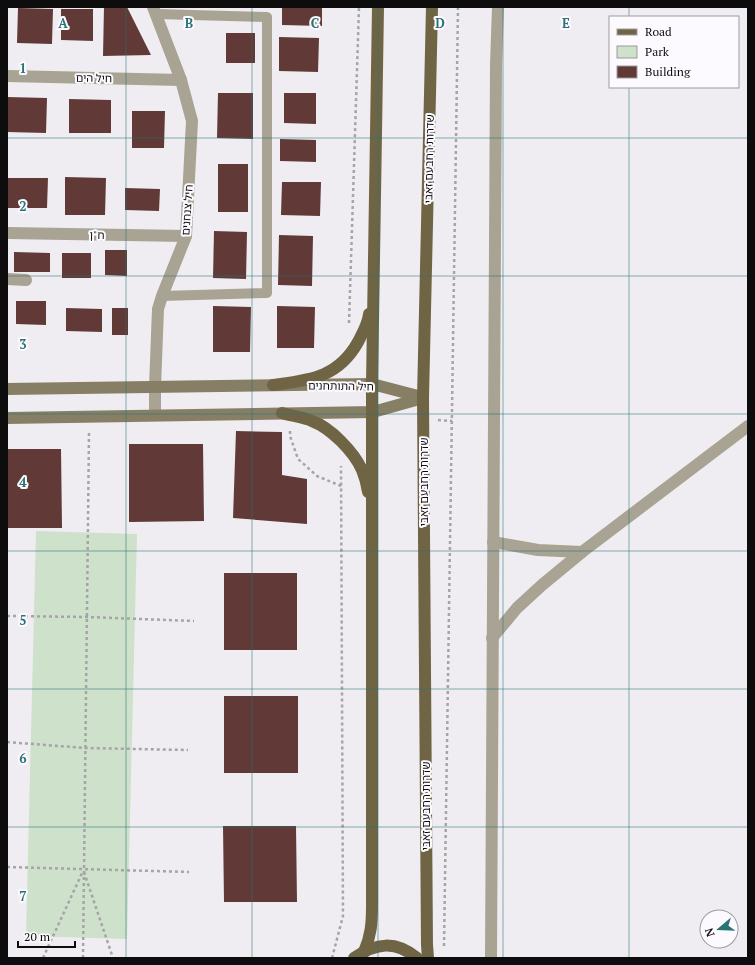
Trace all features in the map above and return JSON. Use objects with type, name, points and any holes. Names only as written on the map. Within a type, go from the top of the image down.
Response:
[{"type":"main road","points":[[359,955],[369,941],[372,924],[372,384],[378,7]]},
{"type":"main road","name":"שדרות רחבעם זאבי","points":[[428,958],[423,398],[432,7]]},
{"type":"main road","points":[[273,385],[309,380],[327,374],[344,361],[354,349],[362,335],[368,318],[373,273]]},
{"type":"main road","points":[[287,414],[311,420],[323,426],[347,448],[363,471],[372,523]]},
{"type":"main road","points":[[359,955],[377,946],[394,946],[410,952],[417,958]]},
{"type":"street","points":[[490,958],[496,65],[498,7]]},
{"type":"street","name":"חיל צנחנים","points":[[154,11],[181,80],[192,121],[186,236],[158,309],[155,415]]},
{"type":"street","name":"חיל הים","points":[[7,76],[181,80]]},
{"type":"street","name":"ח\"ן","points":[[7,234],[186,236]]},
{"type":"street","points":[[7,279],[26,280]]},
{"type":"street","name":"חיל התותחנים","points":[[7,389],[372,384],[423,398]]},
{"type":"street","points":[[7,418],[372,412],[423,398]]},
{"type":"street","points":[[492,638],[517,608],[542,585],[582,552],[748,426]]},
{"type":"street","points":[[493,542],[538,550],[582,552]]},
{"type":"lane","points":[[154,11],[267,17],[267,293],[162,296]]},
{"type":"path","points":[[349,330],[359,7]]},
{"type":"path","points":[[445,935],[458,7]]},
{"type":"path","points":[[287,414],[290,436],[298,459],[317,476],[341,486]]},
{"type":"path","points":[[83,958],[89,416]]},
{"type":"path","points":[[424,420],[452,421]]},
{"type":"path","points":[[332,958],[343,916],[341,462],[347,448]]},
{"type":"path","points":[[7,616],[194,621]]},
{"type":"path","points":[[7,742],[85,748],[188,750]]},
{"type":"path","points":[[7,867],[189,872]]},
{"type":"path","points":[[43,958],[84,870]]},
{"type":"path","points":[[84,870],[112,958]]},
{"type":"green space","points":[[36,531],[137,534],[127,939],[26,936]]},
{"type":"building","points":[[104,7],[127,7],[151,55],[103,56]]},
{"type":"building","points":[[282,7],[322,7],[322,26],[282,25]]},
{"type":"building","points":[[18,8],[53,9],[52,44],[17,43]]},
{"type":"building","points":[[61,9],[93,9],[93,41],[61,40]]},
{"type":"building","points":[[226,33],[255,33],[255,63],[226,63]]},
{"type":"building","points":[[279,37],[319,38],[318,72],[279,71]]},
{"type":"building","points":[[218,93],[253,93],[253,139],[217,138]]},
{"type":"building","points":[[284,93],[316,93],[316,124],[284,123]]},
{"type":"building","points":[[7,97],[47,98],[46,133],[7,132]]},
{"type":"building","points":[[69,99],[111,100],[111,133],[69,133]]},
{"type":"building","points":[[132,111],[165,111],[164,148],[132,148]]},
{"type":"building","points":[[280,139],[316,140],[316,162],[280,161]]},
{"type":"building","points":[[218,164],[248,164],[248,212],[218,212]]},
{"type":"building","points":[[65,177],[106,178],[105,215],[65,215]]},
{"type":"building","points":[[7,178],[48,178],[47,208],[7,208]]},
{"type":"building","points":[[282,182],[321,182],[320,216],[281,215]]},
{"type":"building","points":[[125,188],[160,189],[159,211],[125,210]]},
{"type":"building","points":[[214,231],[247,232],[246,279],[213,278]]},
{"type":"building","points":[[279,235],[313,236],[312,286],[278,285]]},
{"type":"building","points":[[105,250],[127,250],[127,276],[105,275]]},
{"type":"building","points":[[14,252],[50,253],[50,272],[14,272]]},
{"type":"building","points":[[62,253],[91,253],[91,278],[62,278]]},
{"type":"building","points":[[16,301],[46,301],[46,325],[16,324]]},
{"type":"building","points":[[213,306],[251,307],[250,352],[213,352]]},
{"type":"building","points":[[277,306],[315,307],[314,348],[277,348]]},
{"type":"building","points":[[66,308],[102,309],[102,332],[66,331]]},
{"type":"building","points":[[112,308],[128,308],[128,335],[112,335]]},
{"type":"building","points":[[236,431],[282,432],[282,475],[307,479],[307,524],[233,518]]},
{"type":"building","points":[[129,444],[203,444],[204,521],[129,522]]},
{"type":"building","points":[[7,449],[61,449],[62,528],[7,528]]},
{"type":"building","points":[[224,573],[297,573],[297,650],[224,650]]},
{"type":"building","points":[[224,696],[298,696],[298,773],[224,773]]},
{"type":"building","points":[[223,826],[296,826],[297,902],[224,902]]}]
